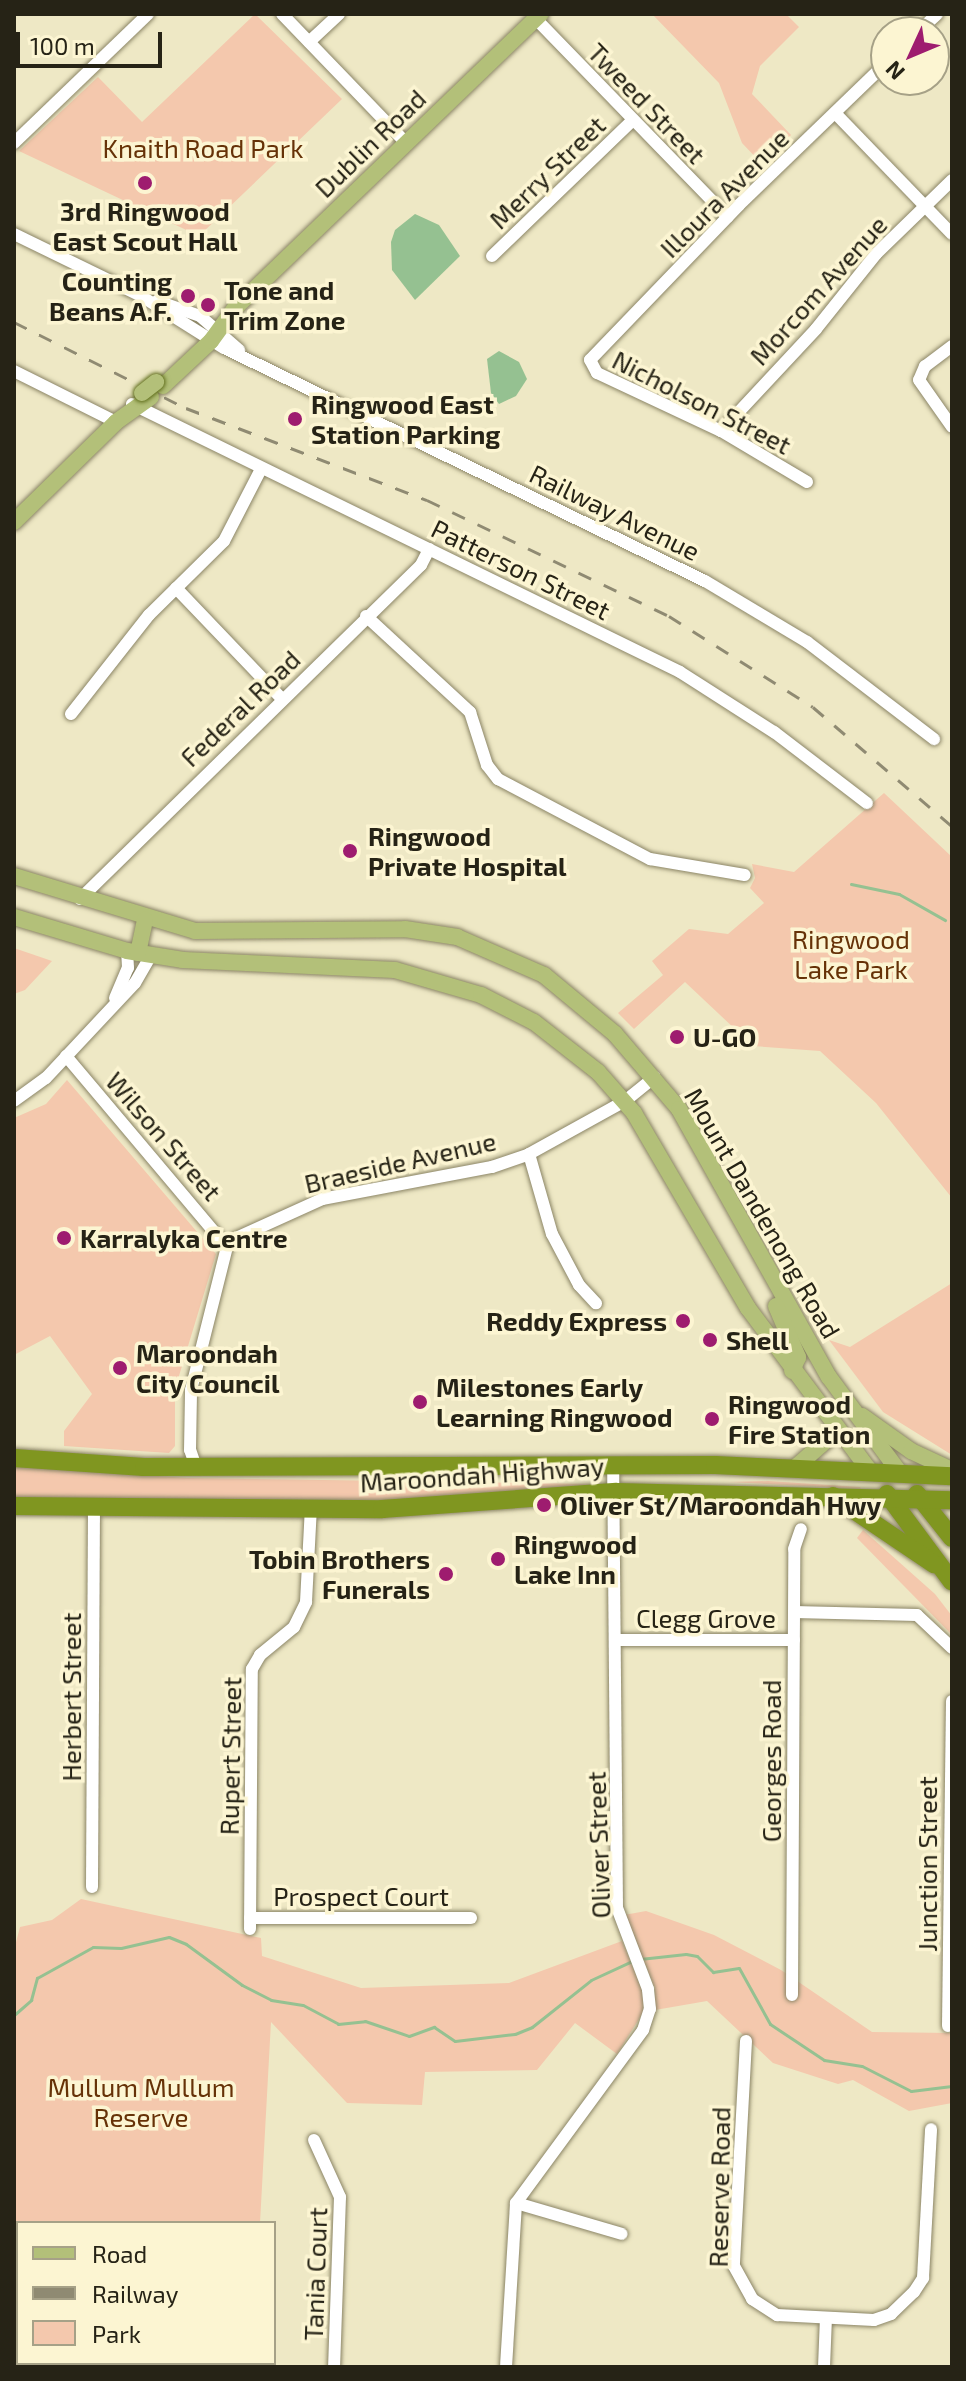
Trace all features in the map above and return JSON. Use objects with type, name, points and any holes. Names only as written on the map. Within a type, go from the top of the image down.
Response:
[{"type":"highway","name":"Maroondah Highway","points":[[14,1458],[196,1467],[797,1466],[952,1473]]},
{"type":"highway","points":[[870,1471],[948,1576]]},
{"type":"highway","points":[[900,1473],[952,1538]]},
{"type":"highway","name":"Maroondah Highway","points":[[14,1506],[382,1509],[616,1492],[952,1500]]},
{"type":"highway","points":[[832,1496],[948,1576]]},
{"type":"main road","name":"Dublin Road","points":[[14,522],[537,16]]},
{"type":"main road","name":"Mount Dandenong Road","points":[[14,876],[145,920],[240,934],[405,929],[457,937],[544,975],[595,1015],[655,1077],[692,1129],[778,1299],[848,1405],[900,1473]]},
{"type":"main road","name":"Mount Dandenong Road","points":[[14,917],[139,953],[230,965],[353,966],[439,980],[534,1022],[598,1072],[625,1101],[668,1164],[748,1308],[792,1371],[870,1471]]},
{"type":"main road","points":[[139,953],[145,920]]},
{"type":"main road","points":[[748,1308],[765,1312],[778,1299],[798,1357],[792,1371]]},
{"type":"main road","points":[[848,1405],[911,1451],[952,1473]]},
{"type":"main road","points":[[797,1466],[838,1430]]},
{"type":"street","points":[[14,143],[148,14]]},
{"type":"street","points":[[282,14],[405,142]]},
{"type":"street","points":[[309,42],[339,14]]},
{"type":"street","name":"Tweed Street","points":[[537,16],[728,217]]},
{"type":"street","name":"Illoura Avenue","points":[[594,354],[870,79]]},
{"type":"street","points":[[835,113],[952,234]]},
{"type":"street","name":"Merry Street","points":[[492,256],[633,120]]},
{"type":"street","name":"Morcom Avenue","points":[[721,431],[816,329],[876,254],[952,180]]},
{"type":"street","name":"Railway Avenue","points":[[14,234],[141,296],[190,312],[211,333],[254,361],[705,581],[807,642],[934,739]]},
{"type":"street","points":[[952,346],[919,373],[920,386],[952,427]]},
{"type":"street","name":"Nicholson Street","points":[[594,354],[590,366],[597,373],[721,431],[807,482]]},
{"type":"street","points":[[14,371],[117,422]]},
{"type":"street","name":"Patterson Street","points":[[147,395],[261,469],[680,672],[774,732],[867,803]]},
{"type":"street","points":[[71,714],[176,588],[224,541],[261,469]]},
{"type":"street","name":"Federal Road","points":[[80,899],[281,698],[421,565],[429,549]]},
{"type":"street","points":[[176,588],[281,698]]},
{"type":"street","points":[[366,616],[470,712],[487,765],[498,779],[650,859],[745,875]]},
{"type":"street","points":[[14,1101],[46,1078],[114,1001],[135,983],[139,953]]},
{"type":"street","points":[[114,1001],[128,968],[139,953]]},
{"type":"street","name":"Wilson Street","points":[[66,1056],[227,1247]]},
{"type":"street","name":"Braeside Avenue","points":[[227,1247],[246,1230],[322,1199],[492,1167],[529,1154],[625,1101],[655,1077]]},
{"type":"street","points":[[529,1154],[552,1234],[579,1285],[596,1303]]},
{"type":"street","points":[[196,1467],[190,1450],[191,1390],[227,1247]]},
{"type":"street","name":"Oliver Street","points":[[516,2203],[643,2030],[650,2003],[617,1908],[618,1640],[613,1466]]},
{"type":"street","name":"Herbert Street","points":[[92,1887],[94,1507]]},
{"type":"street","name":"Rupert Street","points":[[250,1924],[252,1669],[260,1655],[294,1627],[306,1602],[311,1508]]},
{"type":"street","name":"Georges Road","points":[[792,1995],[794,1549],[801,1529]]},
{"type":"street","points":[[794,1612],[917,1615],[952,1648]]},
{"type":"street","name":"Clegg Grove","points":[[618,1640],[794,1640]]},
{"type":"street","name":"Junction Street","points":[[948,2026],[952,1701]]},
{"type":"street","name":"Prospect Court","points":[[250,1924],[471,1918]]},
{"type":"street","name":"Reserve Road","points":[[746,2041],[737,2277],[752,2299],[777,2315],[874,2320],[891,2314],[923,2278],[931,2129]]},
{"type":"street","name":"Tania Court","points":[[314,2140],[340,2197],[334,2367]]},
{"type":"street","points":[[506,2367],[516,2203],[622,2234]]},
{"type":"street","points":[[824,2367],[826,2318]]},
{"type":"green space","name":"Knaith Road Park","points":[[255,14],[342,99],[199,236],[19,151],[98,77],[142,122]]},
{"type":"green space","points":[[652,14],[786,14],[799,27],[760,66],[752,94],[791,135],[762,164],[742,143],[719,83]]},
{"type":"green space","name":"Ringwood Lake Park","points":[[884,793],[952,857],[952,1198],[876,1103],[820,1051],[753,1046],[685,982],[634,1029],[618,1013],[663,975],[652,961],[689,929],[728,934],[764,903],[750,888],[755,878],[752,864],[794,872]]},
{"type":"green space","points":[[14,948],[52,961],[25,990],[14,994]]},
{"type":"green space","points":[[67,1080],[216,1254],[175,1389],[175,1446],[169,1453],[64,1446],[64,1431],[92,1394],[50,1336],[14,1355],[14,1118],[46,1104]]},
{"type":"green space","points":[[952,1283],[952,1455],[883,1412],[829,1340],[850,1347]]},
{"type":"green space","points":[[14,1466],[187,1478],[595,1484],[404,1500],[14,1498]]},
{"type":"green space","points":[[768,1481],[860,1487],[861,1489],[729,1482]]},
{"type":"green space","points":[[863,1530],[935,1594],[952,1616],[952,1635],[857,1538]]},
{"type":"green space","name":"Mullum Mullum Reserve","points":[[81,1899],[261,1938],[262,1956],[361,1988],[509,1983],[622,1941],[642,1990],[644,2011],[617,2054],[575,2023],[537,2070],[425,2072],[422,2105],[347,2103],[271,2022],[260,2221],[16,2221],[16,2365],[253,2367],[14,2367],[14,1950],[20,1927],[52,1920]]},
{"type":"green space","points":[[646,1911],[714,1935],[781,1970],[872,2032],[952,2033],[952,2103],[909,2111],[853,2080],[838,2084],[773,2063],[707,2001],[655,2010],[655,1988],[624,1915]]},
{"type":"shaded area","points":[[415,214],[439,225],[460,256],[415,300],[392,270],[391,242],[395,230]]},
{"type":"shaded area","points":[[499,351],[519,362],[527,379],[516,396],[499,404],[491,393],[487,359]]},
{"type":"waterway","points":[[851,884],[899,894],[945,920]]},
{"type":"waterway","points":[[14,2015],[31,2000],[37,1978],[93,1947],[121,1948],[169,1937],[186,1944],[242,1985],[271,2000],[303,2005],[338,2024],[365,2021],[409,2036],[434,2027],[455,2041],[515,2034],[532,2027],[591,1980],[632,1961]]},
{"type":"waterway","points":[[640,1959],[686,1954],[697,1956],[713,1972],[739,1968],[770,2024],[824,2060],[862,2066],[911,2091],[952,2086]]},
{"type":"railway","points":[[14,322],[186,408],[427,500],[669,616],[813,707],[952,826]]},
{"type":"place","name":"3rd Ringwood East Scout Hall","points":[[145,183]]},
{"type":"place","name":"Counting Beans A.F.","points":[[188,296]]},
{"type":"place","name":"Tone and Trim Zone","points":[[208,305]]},
{"type":"place","name":"Ringwood East Station Parking","points":[[295,419]]},
{"type":"place","name":"Ringwood Private Hospital","points":[[350,851]]},
{"type":"place","name":"U-GO","points":[[677,1037]]},
{"type":"place","name":"Karralyka Centre","points":[[64,1238]]},
{"type":"place","name":"Reddy Express","points":[[683,1321]]},
{"type":"place","name":"Shell","points":[[710,1340]]},
{"type":"place","name":"Maroondah City Council","points":[[120,1368]]},
{"type":"place","name":"Milestones Early Learning Ringwood","points":[[420,1402]]},
{"type":"place","name":"Ringwood Fire Station","points":[[712,1419]]},
{"type":"place","name":"Oliver St/Maroondah Hwy","points":[[544,1505]]},
{"type":"place","name":"Ringwood Lake Inn","points":[[498,1559]]},
{"type":"place","name":"Tobin Brothers Funerals","points":[[446,1574]]}]
